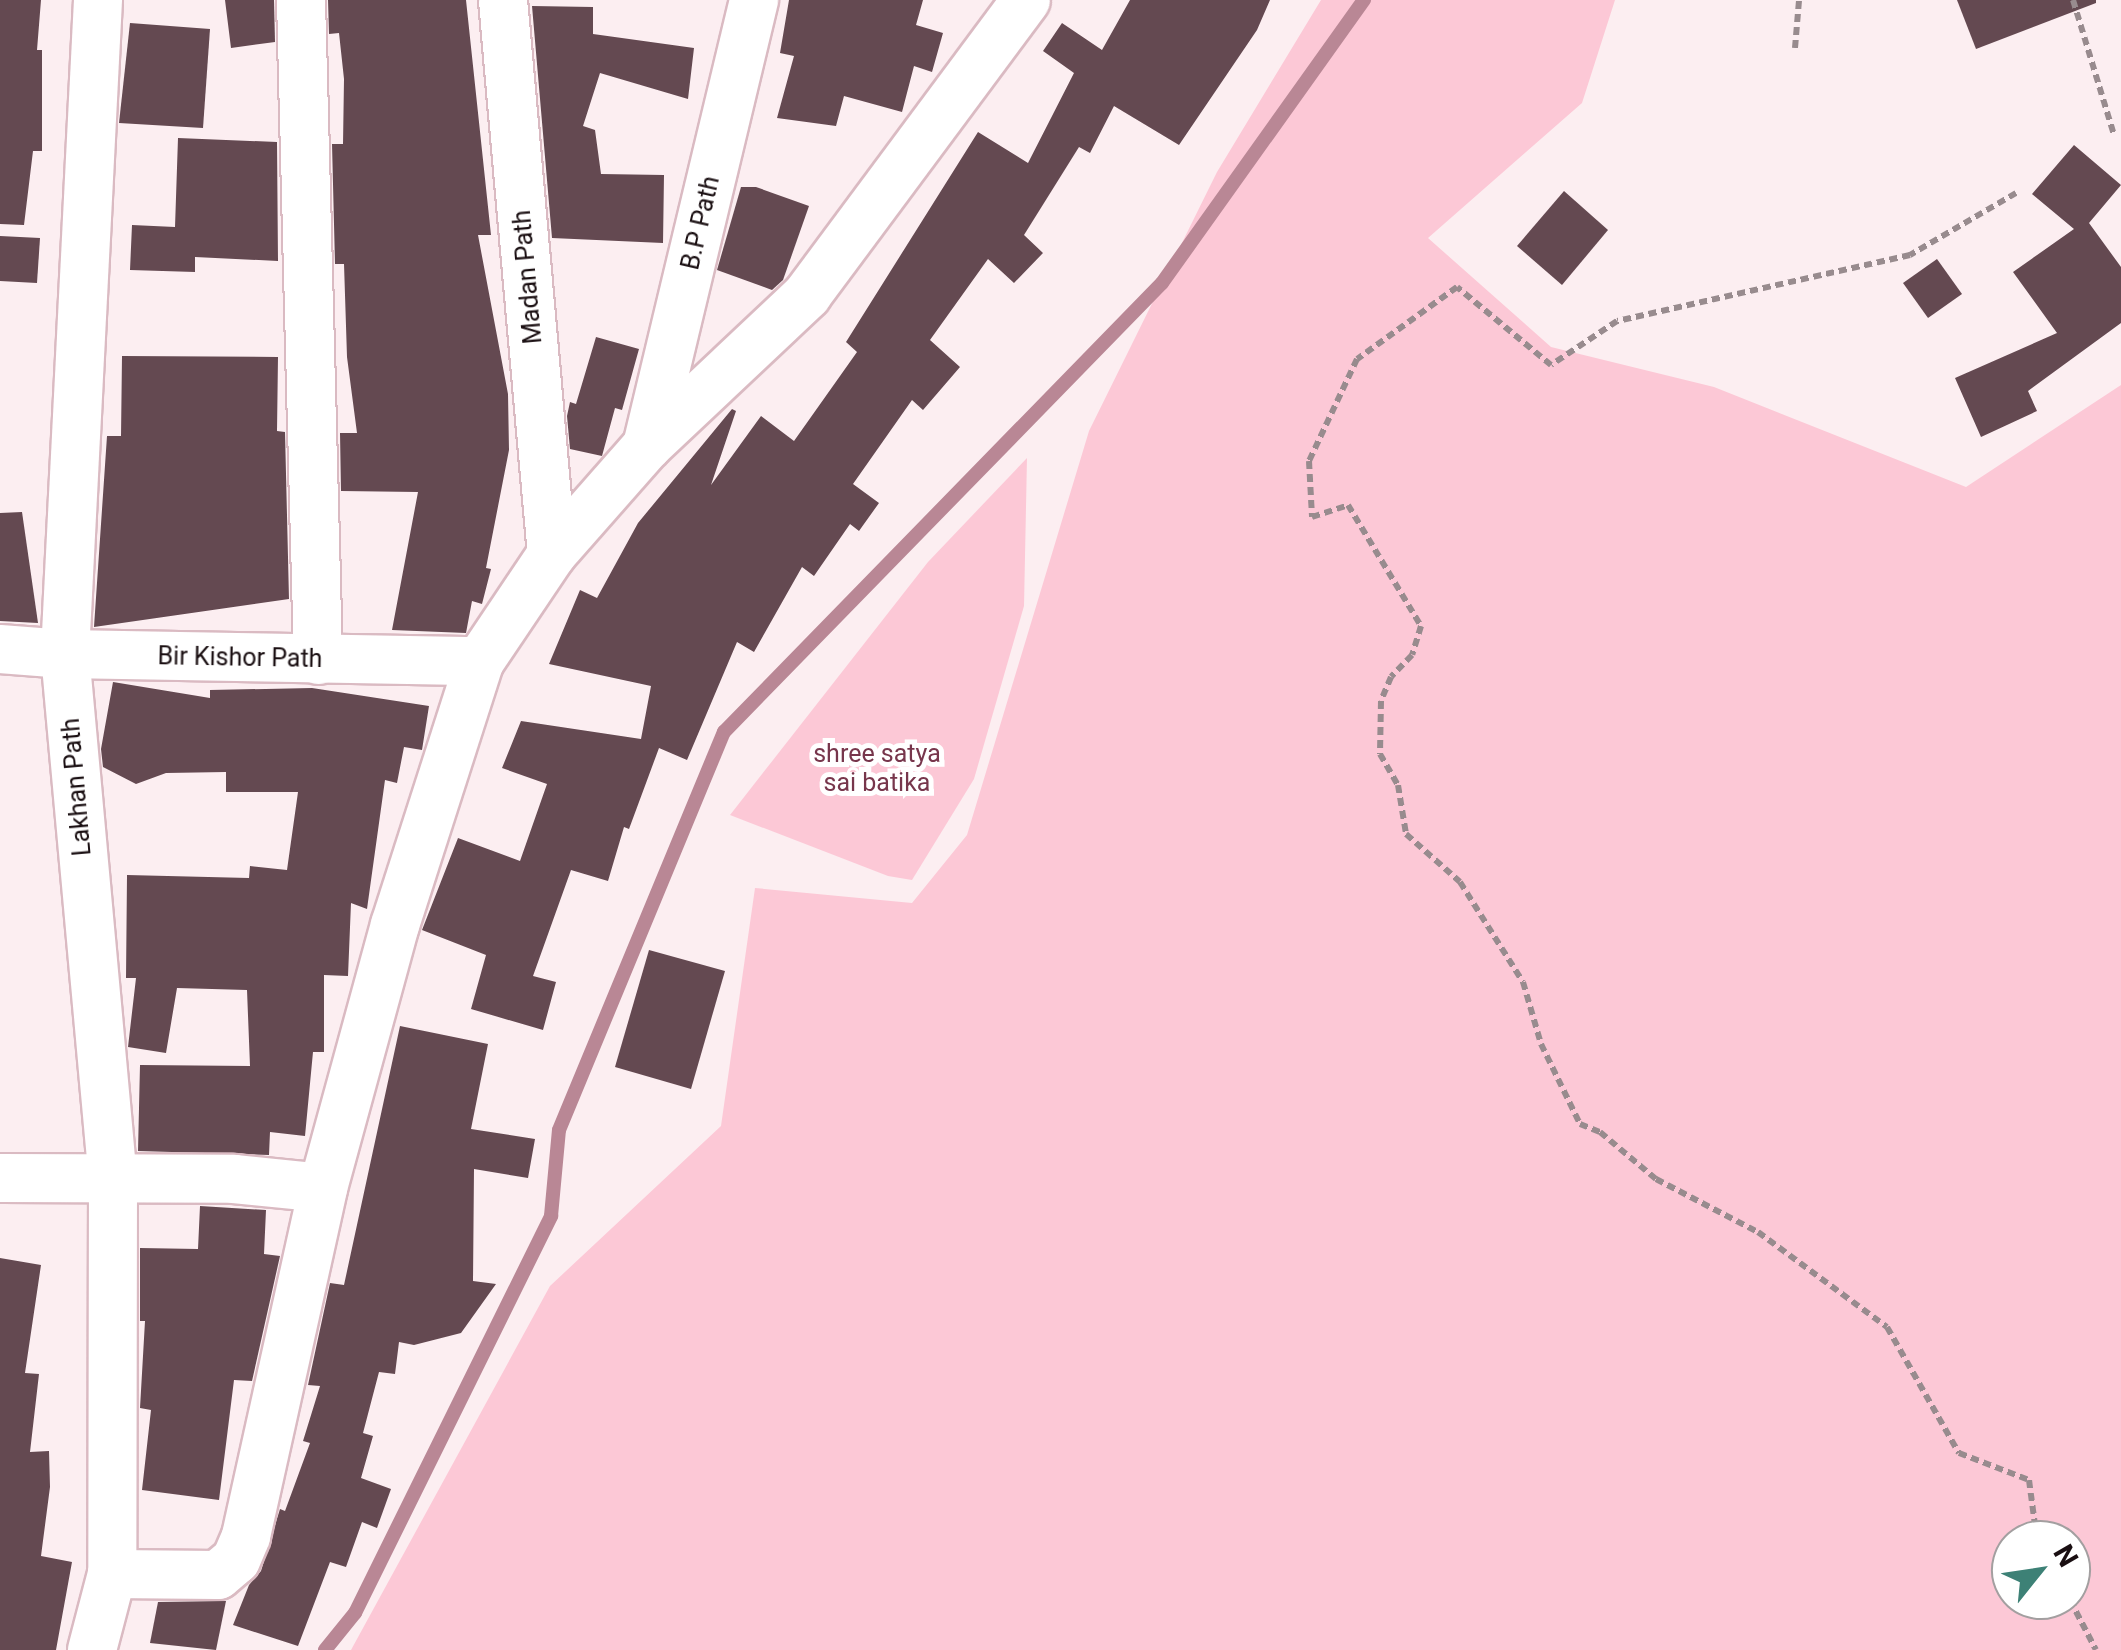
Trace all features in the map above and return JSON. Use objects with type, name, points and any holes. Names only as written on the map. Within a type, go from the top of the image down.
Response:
[{"type":"street","name":"Lakhan Path","points":[[92,1650],[112,1574],[113,1180],[64,654],[98,0]]},
{"type":"street","points":[[301,0],[318,660]]},
{"type":"street","name":"Madan Path","points":[[504,0],[552,554]]},
{"type":"street","name":"B.P Path","points":[[648,446],[754,0]]},
{"type":"street","points":[[112,1574],[218,1575],[236,1560],[246,1536],[322,1188],[395,925],[480,661],[552,554],[648,446],[806,295],[1026,0]]},
{"type":"street","name":"Bir Kishor Path","points":[[0,648],[64,654],[480,661]]},
{"type":"street","points":[[0,1178],[234,1179],[322,1188]]},
{"type":"path","points":[[1795,48],[1800,0]]},
{"type":"path","points":[[2073,0],[2114,135]]},
{"type":"path","points":[[2016,194],[1910,255],[1617,321],[1551,365],[1457,287],[1356,359],[1309,461],[1312,518],[1348,506],[1421,626],[1412,656],[1391,677],[1381,701],[1380,754],[1398,785],[1406,834],[1460,882],[1522,982],[1541,1044],[1580,1124],[1600,1132],[1656,1179],[1758,1232],[1887,1327],[1960,1453],[2029,1480],[2034,1520]]},
{"type":"path","points":[[2080,1620],[2096,1650]]},
{"type":"green space","points":[[1321,0],[1615,0],[1582,103],[1428,238],[1551,347],[1714,387],[1966,487],[2121,385],[2121,1650],[351,1650],[550,1286],[721,1126],[755,888],[912,903],[967,835],[1089,431],[1217,172]]},
{"type":"green space","name":"shree satya sai batika","points":[[1027,458],[1024,606],[974,779],[912,880],[888,876],[730,815],[928,562]]},
{"type":"building","points":[[0,0],[41,0],[37,50],[42,50],[42,151],[33,151],[24,225],[0,224]]},
{"type":"building","points":[[225,0],[274,0],[275,42],[231,48]]},
{"type":"building","points":[[328,0],[466,0],[491,235],[478,235],[508,394],[509,450],[486,568],[491,569],[482,604],[472,601],[466,633],[392,630],[418,492],[341,491],[340,433],[357,433],[347,357],[344,264],[335,264],[332,144],[343,144],[344,79],[339,33],[329,34]]},
{"type":"building","points":[[789,0],[923,0],[916,25],[943,33],[932,72],[914,66],[902,112],[844,96],[836,126],[777,118],[794,56],[780,53]]},
{"type":"building","points":[[1130,0],[1270,0],[1257,30],[1179,145],[1114,106],[1090,153],[1079,147],[1024,235],[1043,253],[1014,283],[988,259],[930,340],[960,367],[923,410],[912,400],[853,484],[879,503],[859,531],[850,524],[814,576],[802,567],[754,652],[737,642],[687,760],[659,748],[629,829],[624,827],[608,881],[571,870],[533,976],[556,982],[543,1030],[471,1009],[486,955],[422,930],[458,838],[520,861],[547,784],[502,768],[521,721],[641,739],[651,686],[549,664],[580,590],[597,598],[638,523],[732,409],[736,411],[711,485],[761,416],[794,441],[857,352],[846,342],[978,132],[1028,163],[1074,73],[1043,51],[1062,23],[1102,50]]},
{"type":"building","points":[[1957,0],[2096,0],[2096,3],[1976,49]]},
{"type":"building","points":[[532,6],[593,7],[593,34],[694,48],[688,99],[600,73],[583,126],[595,130],[601,174],[664,175],[663,243],[552,238]]},
{"type":"building","points":[[130,23],[210,29],[203,128],[119,123]]},
{"type":"building","points":[[178,138],[277,142],[278,261],[195,257],[195,272],[130,270],[132,225],[175,227]]},
{"type":"building","points":[[2074,145],[2121,185],[2089,223],[2121,267],[2121,323],[2028,391],[2037,411],[1981,437],[1955,378],[2057,333],[2013,272],[2074,229],[2032,194]]},
{"type":"building","points":[[741,187],[756,187],[809,206],[783,280],[772,290],[717,270]]},
{"type":"building","points":[[1564,191],[1608,230],[1562,285],[1517,246]]},
{"type":"building","points":[[0,236],[40,238],[37,283],[0,281]]},
{"type":"building","points":[[1937,259],[1962,294],[1928,318],[1903,283]]},
{"type":"building","points":[[596,337],[639,349],[622,410],[615,408],[602,456],[570,449],[567,416],[570,402],[576,404]]},
{"type":"building","points":[[122,356],[278,357],[277,431],[285,432],[289,599],[94,627],[107,436],[121,436]]},
{"type":"building","points":[[22,512],[38,623],[0,621],[0,513]]},
{"type":"building","points":[[113,682],[210,698],[210,690],[312,688],[429,706],[422,750],[404,747],[397,783],[385,780],[367,909],[351,903],[348,976],[324,975],[324,1052],[313,1052],[305,1136],[270,1132],[269,1155],[138,1151],[140,1065],[250,1066],[247,990],[177,988],[166,1053],[128,1047],[136,978],[126,978],[127,875],[249,878],[250,866],[287,870],[298,792],[226,792],[226,772],[166,773],[136,784],[103,767],[101,749]]},
{"type":"building","points":[[649,950],[725,971],[691,1089],[615,1067]]},
{"type":"building","points":[[400,1026],[488,1044],[471,1129],[535,1139],[528,1178],[474,1169],[473,1281],[496,1284],[461,1333],[414,1345],[399,1342],[395,1374],[379,1372],[363,1433],[373,1436],[361,1478],[391,1489],[377,1528],[362,1522],[346,1567],[330,1562],[298,1646],[233,1625],[249,1585],[261,1571],[280,1509],[285,1511],[310,1443],[303,1441],[320,1386],[308,1385],[330,1283],[344,1285]]},
{"type":"building","points":[[200,1206],[266,1210],[264,1254],[280,1256],[252,1381],[234,1380],[219,1500],[142,1490],[151,1410],[140,1408],[145,1321],[140,1321],[140,1248],[198,1249]]},
{"type":"building","points":[[0,1258],[41,1265],[25,1373],[39,1374],[30,1452],[49,1451],[50,1487],[41,1556],[72,1562],[56,1650],[0,1650]]},
{"type":"building","points":[[226,1601],[216,1650],[150,1643],[158,1602]]},
{"type":"waterway","points":[[325,1650],[355,1613],[551,1216],[559,1130],[724,732],[1162,283],[1364,0]]}]
